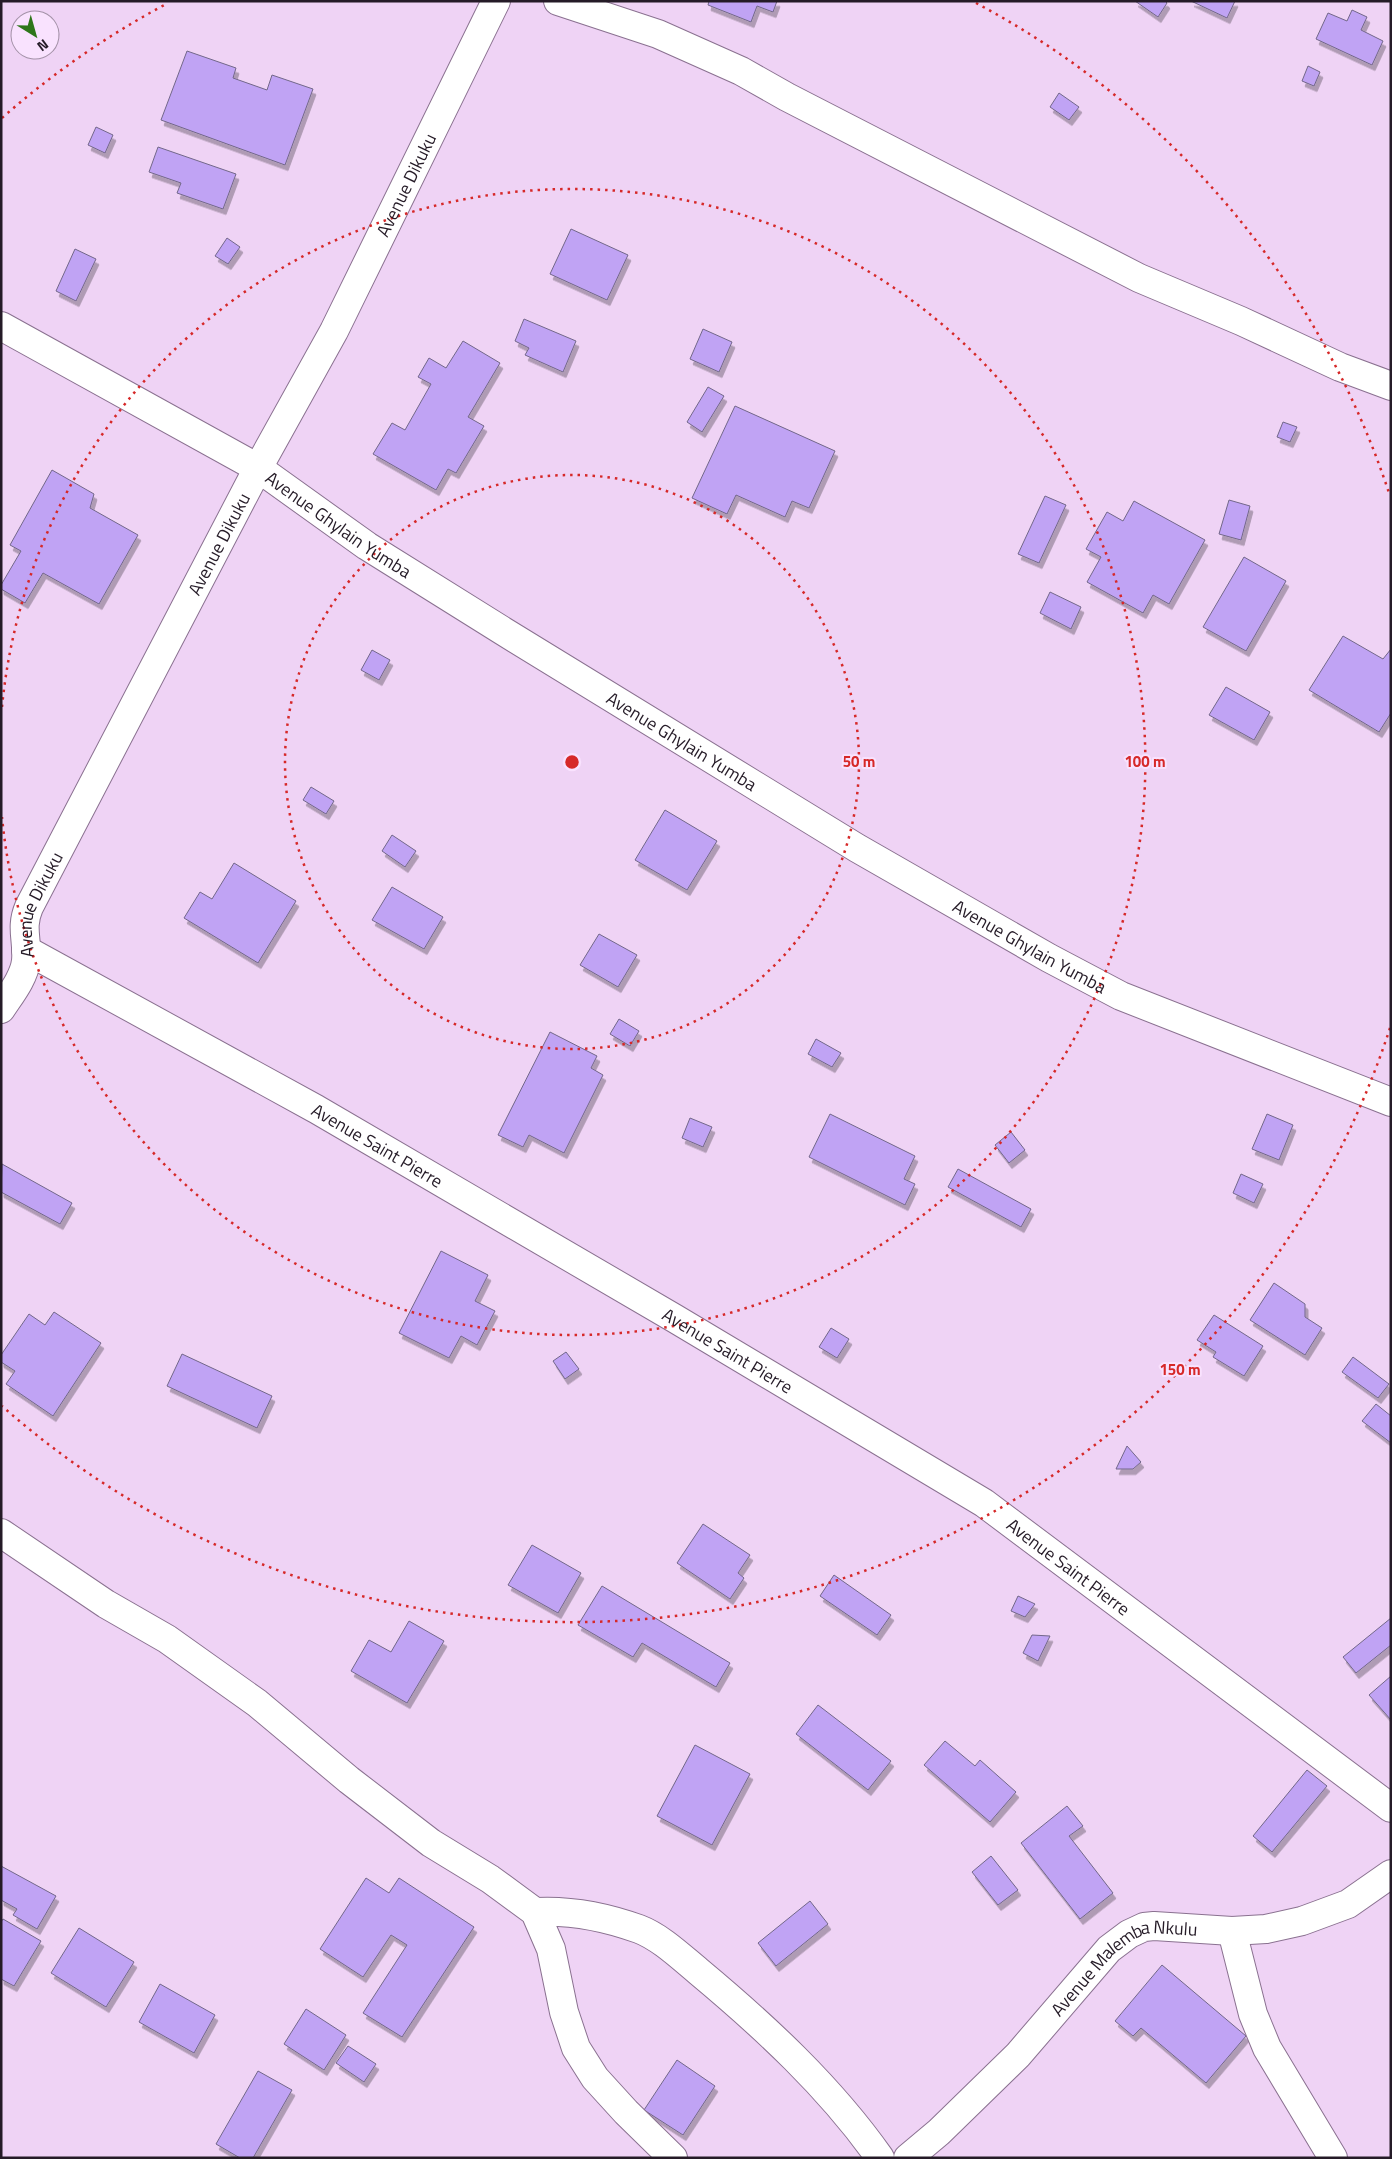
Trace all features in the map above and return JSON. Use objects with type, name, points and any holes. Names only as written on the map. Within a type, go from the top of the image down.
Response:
[{"type":"street","name":"Avenue Dikuku","points":[[1,1010],[21,977],[26,962],[17,931],[258,468],[334,331],[496,1]]},
{"type":"street","points":[[558,1],[658,34],[732,67],[943,179],[1139,278],[1241,321],[1340,366],[1391,386]]},
{"type":"street","name":"Avenue Ghylain Yumba","points":[[1,326],[258,468],[367,546],[512,636],[857,848],[1049,958],[1121,996],[1391,1102]]},
{"type":"street","name":"Avenue Saint Pierre","points":[[17,931],[984,1503],[1391,1808]]},
{"type":"street","points":[[1,1533],[106,1604],[167,1639],[257,1703],[349,1780],[431,1843],[490,1879],[535,1912],[551,1950],[564,2012],[576,2048],[595,2078],[626,2112],[673,2158]]},
{"type":"street","name":"Avenue Malemba Nkulu","points":[[908,2158],[939,2132],[1018,2055],[1061,2006],[1095,1963],[1108,1949],[1122,1939],[1144,1927],[1165,1925],[1232,1931],[1266,1929],[1323,1915],[1348,1904],[1391,1874]]},
{"type":"street","points":[[535,1912],[560,1911],[582,1914],[640,1929],[670,1948],[750,2014],[820,2085],[866,2138],[880,2158]]},
{"type":"street","points":[[1232,1931],[1253,2014],[1267,2048],[1333,2158]]},
{"type":"building","points":[[709,1],[777,1],[773,12],[757,6],[751,22],[708,5]]},
{"type":"building","points":[[1135,1],[1165,1],[1167,3],[1158,17]]},
{"type":"building","points":[[1191,1],[1235,1],[1227,18]]},
{"type":"building","points":[[1352,10],[1367,17],[1361,30],[1383,41],[1372,65],[1316,39],[1328,13],[1347,21]]},
{"type":"building","points":[[187,51],[236,68],[233,78],[267,90],[272,75],[313,89],[285,165],[161,120]]},
{"type":"building","points":[[1308,66],[1320,72],[1314,86],[1302,81]]},
{"type":"building","points":[[1059,93],[1079,107],[1069,120],[1050,107]]},
{"type":"building","points":[[96,127],[113,135],[105,153],[88,145]]},
{"type":"building","points":[[158,147],[236,174],[223,209],[177,193],[181,183],[149,172]]},
{"type":"building","points":[[571,229],[628,255],[607,300],[550,274]]},
{"type":"building","points":[[227,238],[240,247],[228,264],[215,256]]},
{"type":"building","points":[[75,249],[96,259],[76,301],[56,291]]},
{"type":"building","points":[[524,319],[576,341],[563,372],[525,355],[529,348],[515,341]]},
{"type":"building","points":[[703,329],[732,342],[719,372],[690,359]]},
{"type":"building","points":[[463,341],[500,363],[468,417],[484,426],[456,473],[448,469],[436,490],[373,454],[392,423],[405,430],[431,384],[418,377],[429,358],[446,368]]},
{"type":"building","points":[[708,387],[724,396],[702,432],[687,422]]},
{"type":"building","points":[[735,406],[835,451],[809,508],[792,501],[785,517],[736,495],[727,514],[692,498]]},
{"type":"building","points":[[1283,422],[1297,427],[1290,442],[1277,437]]},
{"type":"building","points":[[52,470],[94,494],[90,508],[138,535],[99,604],[43,573],[25,603],[1,589],[1,585],[21,551],[10,545]]},
{"type":"building","points":[[1045,496],[1066,505],[1039,563],[1018,554]]},
{"type":"building","points":[[1229,500],[1250,506],[1241,540],[1219,534]]},
{"type":"building","points":[[1134,501],[1205,540],[1169,604],[1153,595],[1143,613],[1087,582],[1101,557],[1086,549],[1107,512],[1123,521]]},
{"type":"building","points":[[1244,557],[1286,581],[1246,651],[1203,627]]},
{"type":"building","points":[[1050,592],[1081,607],[1071,629],[1040,613]]},
{"type":"building","points":[[1343,636],[1383,659],[1391,649],[1391,713],[1379,732],[1309,690]]},
{"type":"building","points":[[372,650],[390,660],[379,680],[361,670]]},
{"type":"building","points":[[1226,687],[1270,712],[1254,740],[1209,715]]},
{"type":"building","points":[[311,787],[334,801],[326,814],[303,800]]},
{"type":"building","points":[[665,810],[717,841],[687,890],[635,860]]},
{"type":"building","points":[[392,835],[416,851],[405,867],[382,851]]},
{"type":"building","points":[[234,863],[296,901],[258,963],[184,918],[200,892],[212,899]]},
{"type":"building","points":[[392,887],[443,917],[424,949],[372,920]]},
{"type":"building","points":[[599,934],[637,955],[618,987],[580,965]]},
{"type":"building","points":[[619,1019],[639,1031],[630,1046],[610,1034]]},
{"type":"building","points":[[550,1032],[597,1056],[591,1068],[603,1075],[564,1153],[529,1135],[523,1147],[498,1135]]},
{"type":"building","points":[[816,1039],[841,1053],[832,1067],[808,1054]]},
{"type":"building","points":[[830,1114],[915,1156],[904,1179],[915,1184],[905,1205],[809,1157]]},
{"type":"building","points":[[1267,1114],[1293,1125],[1279,1160],[1252,1149]]},
{"type":"building","points":[[690,1118],[712,1127],[703,1147],[682,1138]]},
{"type":"building","points":[[1011,1132],[1025,1150],[1009,1163],[995,1145]]},
{"type":"building","points":[[2,1164],[72,1203],[60,1224],[1,1192]]},
{"type":"building","points":[[958,1169],[1031,1209],[1021,1227],[948,1187]]},
{"type":"building","points":[[1241,1174],[1263,1184],[1254,1203],[1233,1193]]},
{"type":"building","points":[[441,1251],[488,1275],[475,1301],[495,1311],[477,1345],[461,1336],[449,1358],[399,1333]]},
{"type":"building","points":[[1274,1283],[1305,1304],[1305,1317],[1322,1328],[1305,1355],[1250,1320]]},
{"type":"building","points":[[54,1312],[101,1343],[53,1416],[6,1384],[15,1371],[1,1362],[1,1355],[29,1314],[45,1325]]},
{"type":"building","points":[[1214,1315],[1263,1346],[1244,1376],[1213,1357],[1216,1352],[1197,1340]]},
{"type":"building","points":[[831,1328],[849,1339],[837,1358],[819,1347]]},
{"type":"building","points":[[566,1352],[579,1369],[565,1379],[553,1361]]},
{"type":"building","points":[[182,1354],[272,1396],[257,1428],[167,1386]]},
{"type":"building","points":[[1353,1357],[1389,1384],[1378,1398],[1342,1372]]},
{"type":"building","points":[[1376,1404],[1391,1416],[1391,1443],[1362,1421]]},
{"type":"building","points":[[1127,1446],[1141,1462],[1133,1469],[1116,1469]]},
{"type":"building","points":[[703,1524],[750,1555],[738,1573],[744,1578],[730,1599],[677,1563]]},
{"type":"building","points":[[532,1545],[581,1573],[558,1613],[508,1585]]},
{"type":"building","points":[[834,1575],[891,1615],[877,1635],[820,1596]]},
{"type":"building","points":[[602,1586],[730,1663],[716,1687],[642,1643],[633,1657],[578,1625]]},
{"type":"building","points":[[1018,1596],[1035,1604],[1025,1617],[1011,1611]]},
{"type":"building","points":[[1391,1618],[1391,1645],[1356,1673],[1343,1657]]},
{"type":"building","points":[[409,1621],[444,1641],[407,1703],[351,1671],[369,1640],[391,1652]]},
{"type":"building","points":[[1032,1635],[1050,1636],[1038,1661],[1023,1653]]},
{"type":"building","points":[[1391,1676],[1391,1720],[1369,1695]]},
{"type":"building","points":[[818,1705],[891,1761],[868,1790],[796,1734]]},
{"type":"building","points":[[945,1741],[975,1766],[980,1760],[1016,1792],[990,1822],[924,1765]]},
{"type":"building","points":[[695,1745],[750,1774],[712,1845],[657,1816]]},
{"type":"building","points":[[1307,1770],[1327,1786],[1272,1852],[1253,1836]]},
{"type":"building","points":[[1067,1806],[1083,1826],[1069,1836],[1113,1893],[1080,1919],[1021,1843]]},
{"type":"building","points":[[991,1856],[1018,1890],[998,1905],[972,1872]]},
{"type":"building","points":[[1,1866],[56,1896],[37,1929],[13,1915],[17,1909],[1,1900]]},
{"type":"building","points":[[366,1878],[389,1893],[399,1878],[474,1927],[402,2037],[363,2013],[407,1945],[391,1935],[363,1977],[320,1949]]},
{"type":"building","points":[[810,1901],[828,1924],[776,1966],[758,1943]]},
{"type":"building","points":[[3,1919],[41,1941],[14,1986],[1,1979],[1,1922]]},
{"type":"building","points":[[79,1928],[134,1962],[106,2007],[51,1973]]},
{"type":"building","points":[[1162,1965],[1246,2036],[1206,2083],[1141,2028],[1133,2036],[1115,2021]]},
{"type":"building","points":[[160,1984],[215,2015],[194,2053],[139,2022]]},
{"type":"building","points":[[306,2009],[346,2035],[324,2070],[284,2044]]},
{"type":"building","points":[[348,2046],[376,2064],[364,2082],[336,2063]]},
{"type":"building","points":[[677,2060],[715,2086],[683,2135],[644,2110]]},
{"type":"building","points":[[258,2071],[292,2090],[253,2158],[240,2158],[216,2144]]}]
